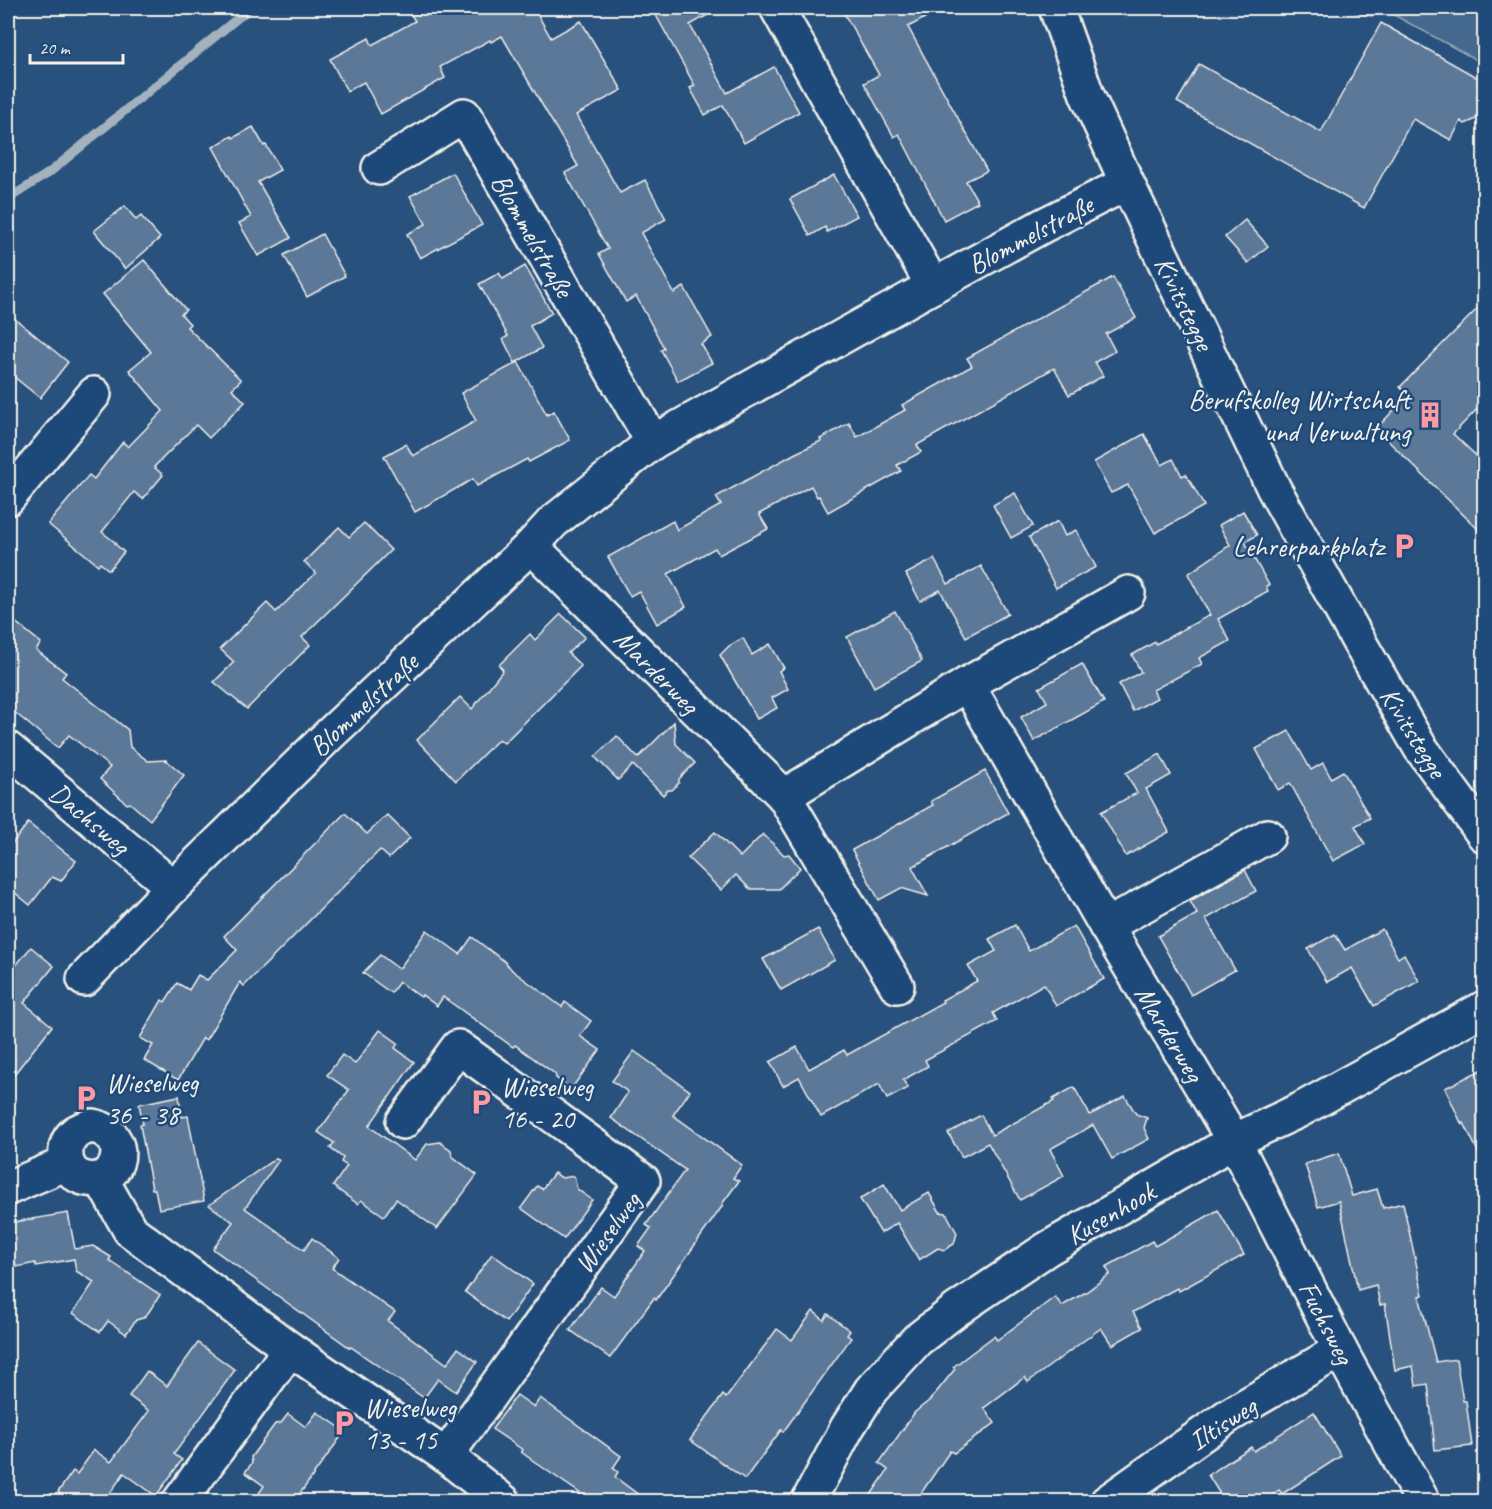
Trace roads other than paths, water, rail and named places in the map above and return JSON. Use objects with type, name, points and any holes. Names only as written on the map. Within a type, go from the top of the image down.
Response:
[{"type":"street","name":"Blommelstraße","points":[[777,8],[933,286]]},
{"type":"street","name":"Kivitstegge","points":[[1056,8],[1087,95],[1274,489],[1420,747],[1485,835]]},
{"type":"street","name":"Blommelstraße","points":[[379,168],[464,115],[653,442]]},
{"type":"street","name":"Blommelstraße","points":[[84,979],[174,887],[330,735],[531,546],[553,522],[653,442],[1044,225],[1127,183]]},
{"type":"street","points":[[8,498],[94,394]]},
{"type":"street","name":"Marderweg","points":[[531,546],[784,796],[897,986]]},
{"type":"street","points":[[784,796],[968,684],[1128,593]]},
{"type":"street","name":"Marderweg","points":[[968,684],[1106,926],[1234,1141]]},
{"type":"street","name":"Dachsweg","points":[[8,749],[174,887]]},
{"type":"street","points":[[1106,926],[1268,836]]},
{"type":"street","name":"Kusenhook","points":[[808,1502],[847,1428],[871,1390],[916,1340],[956,1310],[1047,1249],[1234,1141],[1300,1110],[1485,1008]]},
{"type":"street","name":"Wieselweg","points":[[403,1122],[458,1047],[643,1181],[446,1456]]},
{"type":"street","points":[[92,1126],[103,1129],[115,1139],[118,1148],[116,1165],[101,1179],[86,1179],[78,1176],[71,1171],[67,1163],[66,1146],[75,1132],[83,1128],[92,1126]]},
{"type":"street","name":"Fuchsweg","points":[[1234,1141],[1340,1350],[1423,1502]]},
{"type":"street","points":[[8,1188],[67,1163]]},
{"type":"street","points":[[101,1179],[130,1230],[290,1348],[446,1456],[504,1502]]},
{"type":"street","points":[[179,1502],[290,1348]]},
{"type":"street","name":"Iltisweg","points":[[1107,1502],[1228,1416],[1340,1350]]},
{"type":"waterway","points":[[8,199],[50,172],[250,8]]},
{"type":"place","name":"Berufskolleg Wirtschaft und Verwaltung","points":[[1430,415]]},
{"type":"place","name":"Lehrerparkplatz","points":[[1404,546]]},
{"type":"place","name":"Wieselweg 36 - 38","points":[[86,1098]]},
{"type":"place","name":"Wieselweg 16 - 20","points":[[481,1102]]},
{"type":"place","name":"Wieselweg 13 - 15","points":[[344,1423]]}]
